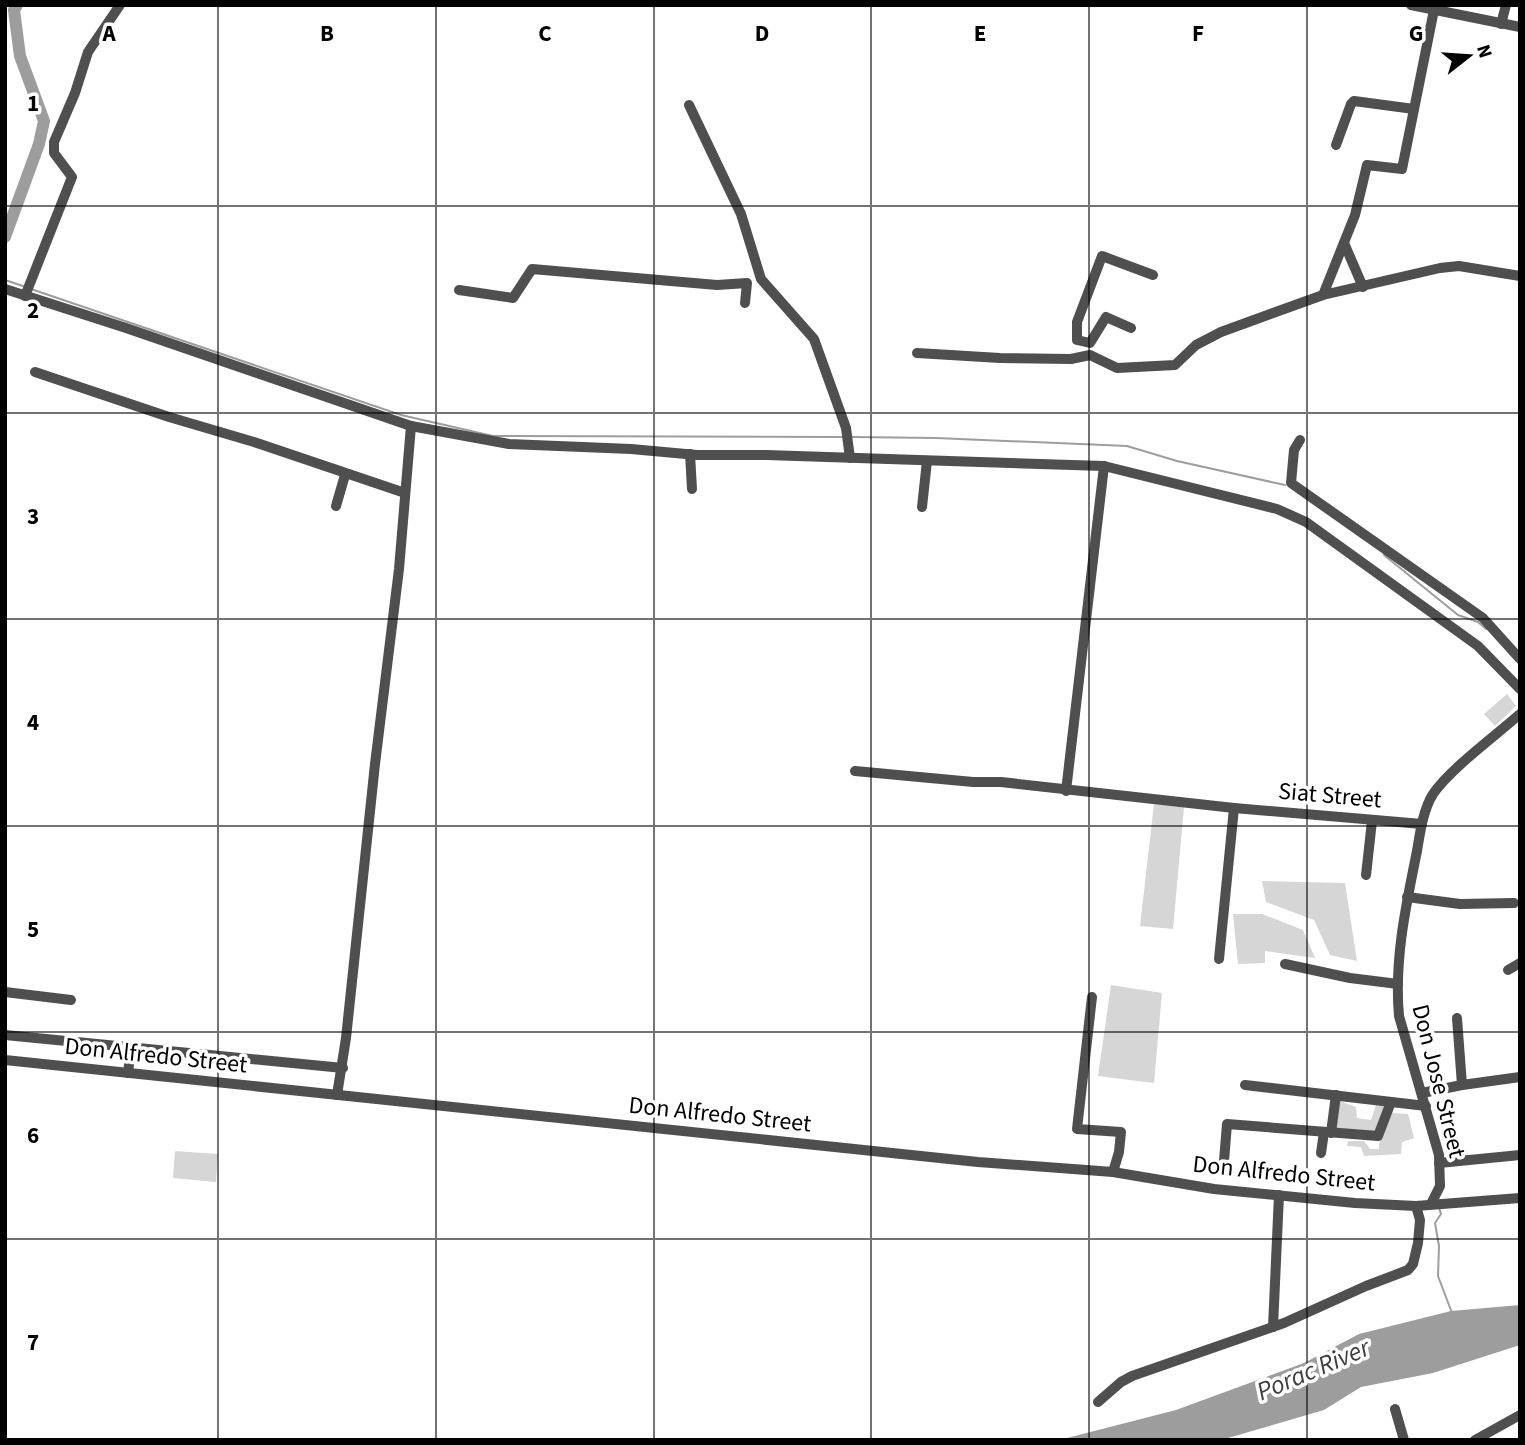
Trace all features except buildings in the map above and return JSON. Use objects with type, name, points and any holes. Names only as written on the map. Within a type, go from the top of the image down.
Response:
[{"type":"street","points":[[27,290],[72,177],[54,153],[54,142],[75,93],[88,52],[120,5]]},
{"type":"street","points":[[1411,5],[1520,27]]},
{"type":"street","points":[[1501,24],[1506,5]]},
{"type":"street","points":[[1322,295],[1355,215],[1367,165],[1402,169],[1434,10]]},
{"type":"street","points":[[1336,145],[1354,101],[1414,109]]},
{"type":"street","points":[[690,105],[741,214],[761,279],[814,339],[847,436],[850,455]]},
{"type":"street","points":[[1344,243],[1363,287]]},
{"type":"street","points":[[1131,328],[1106,317],[1090,343],[1077,340],[1077,322],[1102,256],[1153,275]]},
{"type":"street","points":[[917,353],[1071,359],[1090,355],[1117,368],[1175,365],[1196,345],[1221,332],[1322,295],[1459,266],[1520,276]]},
{"type":"street","points":[[459,290],[513,298],[531,270],[717,285],[747,283],[745,303]]},
{"type":"street","points":[[5,289],[27,290],[139,332],[411,426],[509,444],[549,444],[690,454],[850,455],[927,461],[1104,466],[1277,509],[1306,522],[1478,646],[1520,689]]},
{"type":"street","points":[[36,372],[405,493]]},
{"type":"street","points":[[337,1095],[343,1068],[375,764],[399,569],[411,426]]},
{"type":"street","points":[[1300,440],[1294,450],[1291,483],[1483,618],[1520,659]]},
{"type":"street","points":[[690,454],[692,489]]},
{"type":"street","points":[[922,507],[927,461]]},
{"type":"street","points":[[1066,791],[1104,466]]},
{"type":"street","points":[[336,506],[345,475]]},
{"type":"street","name":"Don Jose Street","points":[[1431,1204],[1440,1186],[1439,1163],[1426,1106],[1399,1016],[1402,919],[1422,824],[1432,796],[1446,779],[1520,714]]},
{"type":"street","name":"Siat Street","points":[[855,771],[973,782],[1001,782],[1234,808],[1422,824]]},
{"type":"street","points":[[1219,959],[1234,808]]},
{"type":"street","points":[[1366,876],[1373,821]]},
{"type":"street","points":[[1407,897],[1460,904],[1514,903]]},
{"type":"street","points":[[1508,970],[1520,962]]},
{"type":"street","points":[[1285,964],[1350,978],[1398,984]]},
{"type":"street","points":[[5,992],[71,1000]]},
{"type":"street","points":[[1091,997],[1077,1129],[1121,1132],[1113,1171]]},
{"type":"street","points":[[1457,1018],[1462,1085]]},
{"type":"street","points":[[5,1035],[343,1068]]},
{"type":"street","points":[[128,1073],[131,1048]]},
{"type":"street","name":"Don Alfredo Street","points":[[5,1060],[978,1162],[1113,1171],[1214,1189],[1279,1195],[1416,1206],[1520,1198]]},
{"type":"street","points":[[1422,1093],[1520,1077]]},
{"type":"street","points":[[1245,1085],[1426,1106]]},
{"type":"street","points":[[1321,1153],[1336,1095]]},
{"type":"street","points":[[1224,1161],[1227,1124],[1378,1136],[1391,1102]]},
{"type":"street","points":[[1439,1163],[1520,1155]]},
{"type":"street","points":[[1273,1327],[1279,1195]]},
{"type":"street","points":[[1098,1402],[1132,1376],[1273,1327],[1408,1270],[1413,1264],[1418,1243],[1420,1220],[1416,1206]]},
{"type":"street","points":[[1395,1409],[1405,1440]]},
{"type":"street","points":[[1475,1440],[1520,1415]]},
{"type":"shaded area","points":[[1507,694],[1516,706],[1495,726],[1484,714]]},
{"type":"shaded area","points":[[1154,804],[1184,807],[1173,929],[1140,926]]},
{"type":"shaded area","points":[[1262,881],[1345,883],[1357,961],[1330,955],[1314,920],[1266,902]]},
{"type":"shaded area","points":[[1233,914],[1262,914],[1303,930],[1315,958],[1265,951],[1265,963],[1238,964]]},
{"type":"shaded area","points":[[1111,985],[1162,993],[1154,1083],[1098,1076]]},
{"type":"shaded area","points":[[1337,1100],[1356,1107],[1357,1118],[1371,1120],[1376,1105],[1387,1106],[1376,1134],[1335,1129]]},
{"type":"shaded area","points":[[1392,1113],[1408,1114],[1414,1138],[1402,1142],[1401,1154],[1364,1156],[1361,1147],[1347,1146],[1348,1141],[1364,1141],[1370,1149],[1379,1149],[1380,1140]]},
{"type":"shaded area","points":[[175,1151],[218,1154],[216,1182],[173,1178]]},
{"type":"water","name":"Porac River","points":[[1520,1305],[1520,1345],[1433,1373],[1361,1387],[1324,1410],[1221,1440],[1051,1440],[1176,1410],[1304,1363],[1359,1334],[1451,1311]]},
{"type":"waterway","points":[[5,237],[39,144],[44,121],[20,56],[14,10],[17,5]]},
{"type":"waterway","points":[[5,280],[23,286]]},
{"type":"waterway","points":[[31,289],[401,415],[493,436],[842,437]]},
{"type":"waterway","points":[[852,437],[1127,446],[1177,461],[1285,485]]},
{"type":"waterway","points":[[1384,555],[1458,615],[1478,622],[1486,629]]},
{"type":"waterway","points":[[1439,1208],[1441,1214],[1435,1223],[1439,1246],[1438,1276],[1452,1313]]}]
